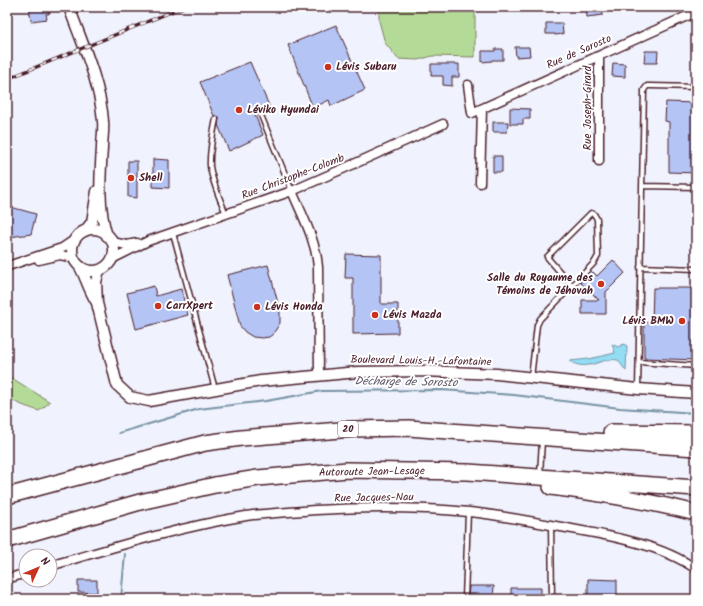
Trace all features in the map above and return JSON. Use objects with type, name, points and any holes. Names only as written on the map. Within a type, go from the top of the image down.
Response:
[{"type":"highway","points":[[409,428],[442,426],[622,433],[696,433]]},
{"type":"highway","name":"20","points":[[7,496],[205,444],[241,438],[353,429],[409,428],[696,448]]},
{"type":"highway","name":"Autoroute Jean-Lesage","points":[[7,540],[140,502],[215,485],[244,480],[346,470],[441,471],[696,488]]},
{"type":"highway","points":[[441,471],[456,476],[630,498],[696,514]]},
{"type":"street","points":[[9,265],[28,263],[60,255],[77,262],[88,271],[99,270],[106,266],[112,259],[114,250],[102,215],[102,195],[100,183],[103,122],[101,104],[97,84],[69,7]]},
{"type":"street","name":"Rue de Sarosto","points":[[468,85],[472,112],[696,12]]},
{"type":"street","name":"Rue Joseph-Girard","points":[[599,56],[599,161]]},
{"type":"street","points":[[480,183],[482,108]]},
{"type":"street","name":"Rue Christophe-Colomb","points":[[110,239],[127,245],[148,241],[173,233],[292,191],[443,124]]},
{"type":"street","points":[[85,231],[92,222],[96,193],[100,183]]},
{"type":"street","points":[[292,191],[317,254],[319,374]]},
{"type":"street","points":[[9,265],[62,248],[85,231],[96,229],[110,239]]},
{"type":"street","points":[[74,240],[72,252],[77,262]]},
{"type":"street","name":"Rue Christophe-Colomb","points":[[112,259],[148,241]]},
{"type":"street","name":"Boulevard Louis-H.-Lafontaine","points":[[77,262],[85,276],[91,294],[97,303]]},
{"type":"street","name":"Boulevard Louis-H.-Lafontaine","points":[[99,270],[96,282],[97,303],[117,385],[130,397],[149,401],[261,381],[319,374],[422,371],[497,374],[638,389],[696,393]]},
{"type":"street","name":"Rue Jacques-Nau","points":[[58,564],[166,533],[248,516],[363,507],[413,508],[468,512],[551,525],[610,536],[640,544],[678,558],[696,569]]},
{"type":"street","points":[[7,579],[18,576]]},
{"type":"lane","points":[[638,389],[644,90],[647,86],[696,87]]},
{"type":"lane","points":[[260,113],[292,191]]},
{"type":"lane","points":[[216,119],[210,166],[217,190],[227,214]]},
{"type":"lane","points":[[642,186],[696,187]]},
{"type":"lane","points":[[531,378],[537,325],[540,319],[572,286],[594,263],[598,256],[597,219],[594,214],[591,213],[547,257],[572,286]]},
{"type":"lane","points":[[173,233],[215,389]]},
{"type":"lane","points":[[640,267],[696,269]]},
{"type":"lane","points":[[639,362],[696,366]]},
{"type":"lane","points":[[540,477],[542,437]]},
{"type":"lane","points":[[465,599],[468,512]]},
{"type":"lane","points":[[551,525],[552,599]]},
{"type":"green space","points":[[379,7],[475,7],[475,57],[432,56],[418,60],[398,59],[385,43],[379,21]]},
{"type":"green space","points":[[7,375],[50,402],[39,411],[7,398]]},
{"type":"water","points":[[612,344],[618,347],[624,344],[627,346],[626,371],[618,360],[588,365],[576,364],[569,361],[589,359],[615,353]]},
{"type":"building","points":[[29,7],[48,7],[49,14],[46,14],[47,19],[31,21]]},
{"type":"building","points":[[586,7],[602,7],[603,15],[587,17]]},
{"type":"building","points":[[546,23],[562,23],[563,34],[546,34]]},
{"type":"building","points":[[336,25],[365,90],[331,106],[329,100],[313,108],[288,45]]},
{"type":"building","points":[[515,47],[529,47],[530,56],[516,57]]},
{"type":"building","points":[[495,49],[503,49],[503,60],[482,62],[482,51],[495,51]]},
{"type":"building","points":[[645,51],[658,51],[657,63],[644,63]]},
{"type":"building","points":[[250,62],[270,108],[263,111],[258,110],[255,115],[263,135],[229,151],[218,125],[219,118],[214,116],[200,82]]},
{"type":"building","points":[[613,63],[625,64],[625,77],[612,76]]},
{"type":"building","points":[[431,64],[459,64],[459,77],[452,77],[452,86],[443,85],[443,76],[431,76]]},
{"type":"building","points":[[666,102],[696,103],[696,173],[669,172],[669,122],[665,121]]},
{"type":"building","points":[[510,108],[530,109],[530,119],[523,119],[523,124],[510,124]]},
{"type":"building","points":[[493,122],[508,122],[507,132],[493,132]]},
{"type":"building","points":[[493,156],[502,156],[502,172],[493,172]]},
{"type":"building","points":[[153,159],[169,160],[169,188],[153,187]]},
{"type":"building","points":[[128,161],[137,161],[137,198],[128,197]]},
{"type":"building","points":[[7,206],[36,214],[31,234],[9,237],[7,229]]},
{"type":"building","points":[[346,254],[381,255],[381,304],[398,304],[398,333],[353,334],[353,278],[345,278]]},
{"type":"building","points":[[613,260],[625,273],[606,292],[606,314],[582,314],[582,300],[599,300],[580,282],[593,272],[597,276]]},
{"type":"building","points":[[268,265],[280,311],[280,323],[273,334],[269,337],[253,337],[245,332],[240,326],[227,275]]},
{"type":"building","points":[[154,286],[156,296],[181,289],[188,315],[136,329],[127,293]]},
{"type":"building","points":[[653,288],[696,288],[696,360],[644,358],[644,323],[652,322]]},
{"type":"building","points":[[588,579],[617,580],[617,599],[588,599]]},
{"type":"building","points":[[78,580],[97,580],[97,593],[78,592]]},
{"type":"building","points":[[469,586],[494,586],[493,599],[468,599]]},
{"type":"building","points":[[511,588],[541,588],[541,599],[511,599]]},
{"type":"waterway","name":"Décharge de Sorosto","points":[[119,433],[199,409],[266,401],[322,391],[442,390],[514,395],[620,408],[696,413]]},
{"type":"waterway","name":"Décharge de Sorosto","points":[[121,599],[125,554]]},
{"type":"railway","points":[[7,79],[183,7]]},
{"type":"place","name":"Lévis Subaru","points":[[328,67]]},
{"type":"place","name":"Léviko Hyundai","points":[[239,110]]},
{"type":"place","name":"Shell","points":[[131,178]]},
{"type":"place","name":"Salle du Royaume des Témoins de Jéhovah","points":[[601,284]]},
{"type":"place","name":"CarrXpert","points":[[158,306]]},
{"type":"place","name":"Lévis Honda","points":[[257,307]]},
{"type":"place","name":"Lévis Mazda","points":[[375,315]]},
{"type":"place","name":"Lévis BMW","points":[[682,321]]}]
